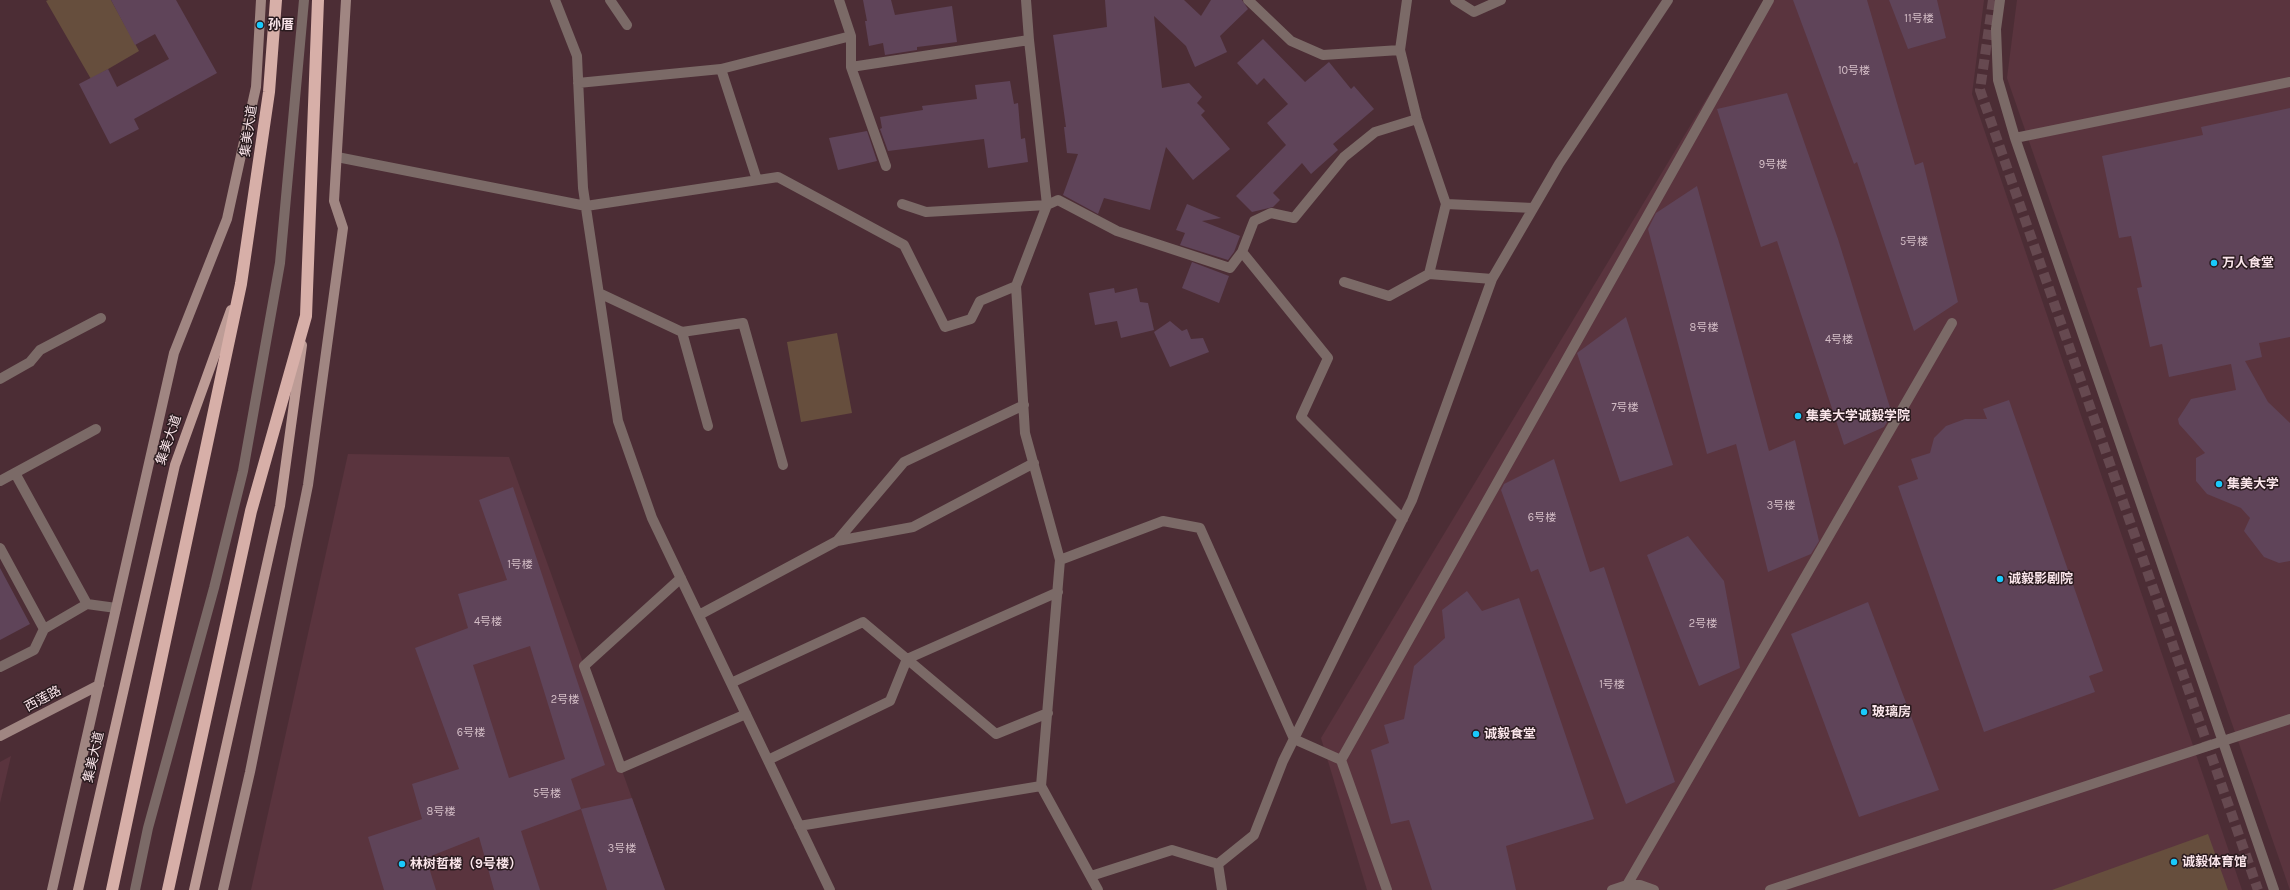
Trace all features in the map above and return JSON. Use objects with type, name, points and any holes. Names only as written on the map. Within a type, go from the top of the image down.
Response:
[{"type":"highway","name":"集美大道","points":[[241,284],[269,92],[276,0]]},
{"type":"highway","points":[[168,890],[251,510],[306,316],[318,0]]},
{"type":"highway","points":[[112,890],[241,284]]},
{"type":"main road","points":[[52,890],[174,353],[228,219],[256,87],[262,0]]},
{"type":"main road","points":[[223,890],[250,772],[308,485],[342,228],[334,201],[346,0]]},
{"type":"main road","name":"集美大道","points":[[78,890],[175,464],[241,284]]},
{"type":"main road","points":[[194,890],[280,506],[306,316]]},
{"type":"main road","name":"西莲路","points":[[0,736],[99,685]]},
{"type":"street","points":[[135,890],[148,828],[214,588],[243,471],[280,263],[304,0]]},
{"type":"street","points":[[555,0],[577,56],[583,188],[618,421],[652,518],[828,889]]},
{"type":"street","points":[[610,0],[627,25]]},
{"type":"street","points":[[839,0],[850,36],[851,67],[886,166]]},
{"type":"street","points":[[1026,0],[1028,40],[1047,205],[1016,286],[1025,433],[1060,560],[1042,786],[1098,890]]},
{"type":"street","points":[[1248,0],[1291,40],[1324,55],[1400,50]]},
{"type":"street","points":[[1407,0],[1400,50],[1417,119],[1446,204],[1429,274]]},
{"type":"street","points":[[1455,0],[1474,12],[1501,0]]},
{"type":"street","points":[[1218,864],[1254,835],[1294,739],[1412,500],[1492,279],[1560,164],[1668,0]]},
{"type":"street","points":[[1341,760],[1769,0]]},
{"type":"street","points":[[2000,0],[1996,29],[1998,80],[2015,138],[2274,890]]},
{"type":"street","points":[[578,83],[721,69],[850,36]]},
{"type":"street","points":[[851,67],[1028,40]]},
{"type":"street","points":[[721,69],[757,180]]},
{"type":"street","points":[[2015,138],[2290,82]]},
{"type":"street","points":[[902,204],[926,212],[1047,205],[1058,200],[1118,231],[1230,268],[1242,252],[1254,221],[1271,213],[1294,218],[1344,157],[1375,132],[1417,119]]},
{"type":"street","points":[[336,157],[586,206],[778,177],[904,245],[945,327],[971,319],[980,301],[1016,286]]},
{"type":"street","points":[[1446,204],[1533,208]]},
{"type":"street","points":[[1242,252],[1328,358],[1301,418],[1403,519]]},
{"type":"street","points":[[1344,282],[1389,296],[1429,274],[1492,279]]},
{"type":"street","points":[[599,293],[682,332],[743,323],[783,465]]},
{"type":"street","points":[[0,379],[30,362],[40,350],[101,318]]},
{"type":"street","points":[[1627,885],[1952,323]]},
{"type":"street","points":[[682,332],[708,426]]},
{"type":"street","points":[[837,542],[904,462],[1024,405]]},
{"type":"street","points":[[0,481],[96,429]]},
{"type":"street","points":[[699,616],[837,542],[913,527],[1034,463]]},
{"type":"street","points":[[15,473],[87,604]]},
{"type":"street","points":[[1060,560],[1163,521],[1200,528],[1294,739],[1341,760],[1387,890]]},
{"type":"street","points":[[0,548],[44,629]]},
{"type":"street","points":[[681,578],[584,666],[621,768],[746,714]]},
{"type":"street","points":[[768,760],[890,701],[907,659],[1058,592]]},
{"type":"street","points":[[0,667],[34,650],[44,629],[87,604],[116,608]]},
{"type":"street","points":[[731,683],[863,622],[996,734],[1048,713]]},
{"type":"street","points":[[1770,890],[2223,742],[2290,718]]},
{"type":"street","points":[[799,826],[1042,786]]},
{"type":"street","points":[[1090,876],[1172,850],[1218,864]]},
{"type":"street","points":[[1218,864],[1222,890]]},
{"type":"street","points":[[1612,890],[1627,885],[1640,885],[1654,890]]},
{"type":"shaded area","points":[[111,0],[139,51],[91,79],[46,1]]},
{"type":"shaded area","name":"集美大学诚毅学院","points":[[1766,0],[1984,0],[1972,94],[2242,890],[1367,890],[1321,738]]},
{"type":"shaded area","name":"集美大学","points":[[2017,0],[2290,0],[2290,890],[2007,78]]},
{"type":"shaded area","points":[[837,333],[852,413],[801,422],[787,342]]},
{"type":"shaded area","points":[[348,454],[509,457],[665,890],[251,890]]},
{"type":"shaded area","points":[[11,756],[0,803],[0,762]]},
{"type":"shaded area","name":"诚毅体育馆","points":[[2208,834],[2228,890],[2052,890]]},
{"type":"building","points":[[111,0],[176,0],[217,73],[134,119],[139,129],[110,144],[79,84],[108,69],[117,87],[169,59],[155,34],[135,45]]},
{"type":"building","points":[[863,0],[891,0],[895,15],[952,6],[957,42],[917,47],[917,50],[885,55],[883,43],[869,46],[865,21],[867,21]]},
{"type":"building","points":[[1105,0],[1184,0],[1201,16],[1211,0],[1242,0],[1248,9],[1220,36],[1227,52],[1195,67],[1186,46],[1154,16],[1162,88],[1189,83],[1202,97],[1197,103],[1205,111],[1201,115],[1230,149],[1193,180],[1166,147],[1150,210],[1104,198],[1098,214],[1063,195],[1078,154],[1067,153],[1064,127],[1066,127],[1053,35],[1107,27]]},
{"type":"building","points":[[1793,0],[1867,0],[1915,165],[1923,162],[1958,302],[1914,331],[1857,162],[1854,164]]},
{"type":"building","points":[[1889,0],[1937,0],[1946,38],[1908,49]]},
{"type":"building","points":[[1263,39],[1305,82],[1329,62],[1351,89],[1354,86],[1374,109],[1333,144],[1338,150],[1311,174],[1302,163],[1273,193],[1280,200],[1273,207],[1252,212],[1236,196],[1286,145],[1267,123],[1288,104],[1264,78],[1257,85],[1237,63]]},
{"type":"building","points":[[1010,81],[1014,104],[1018,103],[1021,139],[1025,138],[1028,162],[988,168],[984,139],[888,151],[880,129],[882,128],[880,117],[923,110],[922,106],[977,99],[975,85]]},
{"type":"building","points":[[1787,93],[1838,239],[1892,414],[1884,427],[1844,445],[1777,241],[1761,247],[1717,109]]},
{"type":"building","name":"万人食堂","points":[[2290,108],[2290,337],[2259,343],[2262,357],[2245,361],[2268,402],[2290,423],[2290,561],[2279,563],[2264,557],[2244,531],[2250,518],[2241,508],[2207,494],[2196,481],[2196,458],[2205,453],[2179,424],[2178,419],[2191,399],[2236,390],[2231,364],[2169,377],[2162,344],[2150,347],[2137,288],[2142,287],[2131,236],[2119,238],[2102,156],[2203,135],[2201,127]]},
{"type":"building","points":[[867,131],[877,161],[838,170],[829,138]]},
{"type":"building","points":[[1697,186],[1769,451],[1795,440],[1819,541],[1811,554],[1768,572],[1736,444],[1707,454],[1648,229],[1656,213]]},
{"type":"building","points":[[1187,204],[1221,218],[1202,221],[1240,236],[1234,252],[1228,260],[1180,245],[1185,233],[1176,230]]},
{"type":"building","points":[[1192,262],[1229,276],[1219,303],[1182,288]]},
{"type":"building","points":[[1114,288],[1115,293],[1137,288],[1140,302],[1148,303],[1154,330],[1121,338],[1117,321],[1095,325],[1089,293]]},
{"type":"building","points":[[1626,317],[1673,465],[1620,482],[1577,353]]},
{"type":"building","points":[[1170,321],[1182,331],[1187,329],[1191,339],[1203,338],[1209,352],[1170,367],[1154,332]]},
{"type":"building","name":"诚毅影剧院","points":[[2009,400],[2103,671],[2089,676],[2095,692],[1984,732],[1898,486],[1918,479],[1911,459],[1930,453],[1934,438],[1946,426],[1965,419],[1987,419],[1983,409]]},
{"type":"building","points":[[1554,459],[1590,572],[1604,567],[1675,782],[1626,804],[1538,569],[1531,572],[1501,490],[1504,484]]},
{"type":"building","points":[[513,487],[605,765],[571,779],[581,809],[521,831],[540,890],[494,890],[479,837],[426,858],[436,890],[384,890],[368,837],[422,819],[412,784],[459,769],[415,648],[468,628],[458,594],[507,580],[479,500]],"holes":[[[530,646],[565,759],[509,778],[473,665]]]},
{"type":"building","points":[[1688,536],[1724,581],[1740,668],[1699,686],[1647,555]]},
{"type":"building","points":[[0,568],[30,624],[0,640]]},
{"type":"building","name":"诚毅食堂","points":[[1467,591],[1482,611],[1519,598],[1594,819],[1506,846],[1516,890],[1432,890],[1409,820],[1391,824],[1371,750],[1389,743],[1384,725],[1404,719],[1414,666],[1445,638],[1442,610]]},
{"type":"building","name":"玻璃房","points":[[1868,602],[1939,790],[1859,817],[1791,634]]},
{"type":"building","points":[[632,798],[665,890],[607,890],[581,809]]},
{"type":"tunnel","points":[[1993,0],[1980,90],[2258,890]]},
{"type":"place","name":"孙厝","points":[[260,25]]},
{"type":"place","name":"万人食堂","points":[[2214,263]]},
{"type":"place","name":"集美大学诚毅学院","points":[[1798,416]]},
{"type":"place","name":"集美大学","points":[[2219,484]]},
{"type":"place","name":"诚毅影剧院","points":[[2000,579]]},
{"type":"place","name":"玻璃房","points":[[1864,712]]},
{"type":"place","name":"诚毅食堂","points":[[1476,734]]},
{"type":"place","name":"诚毅体育馆","points":[[2174,862]]},
{"type":"place","name":"林树哲楼（9号楼）","points":[[402,864]]}]
